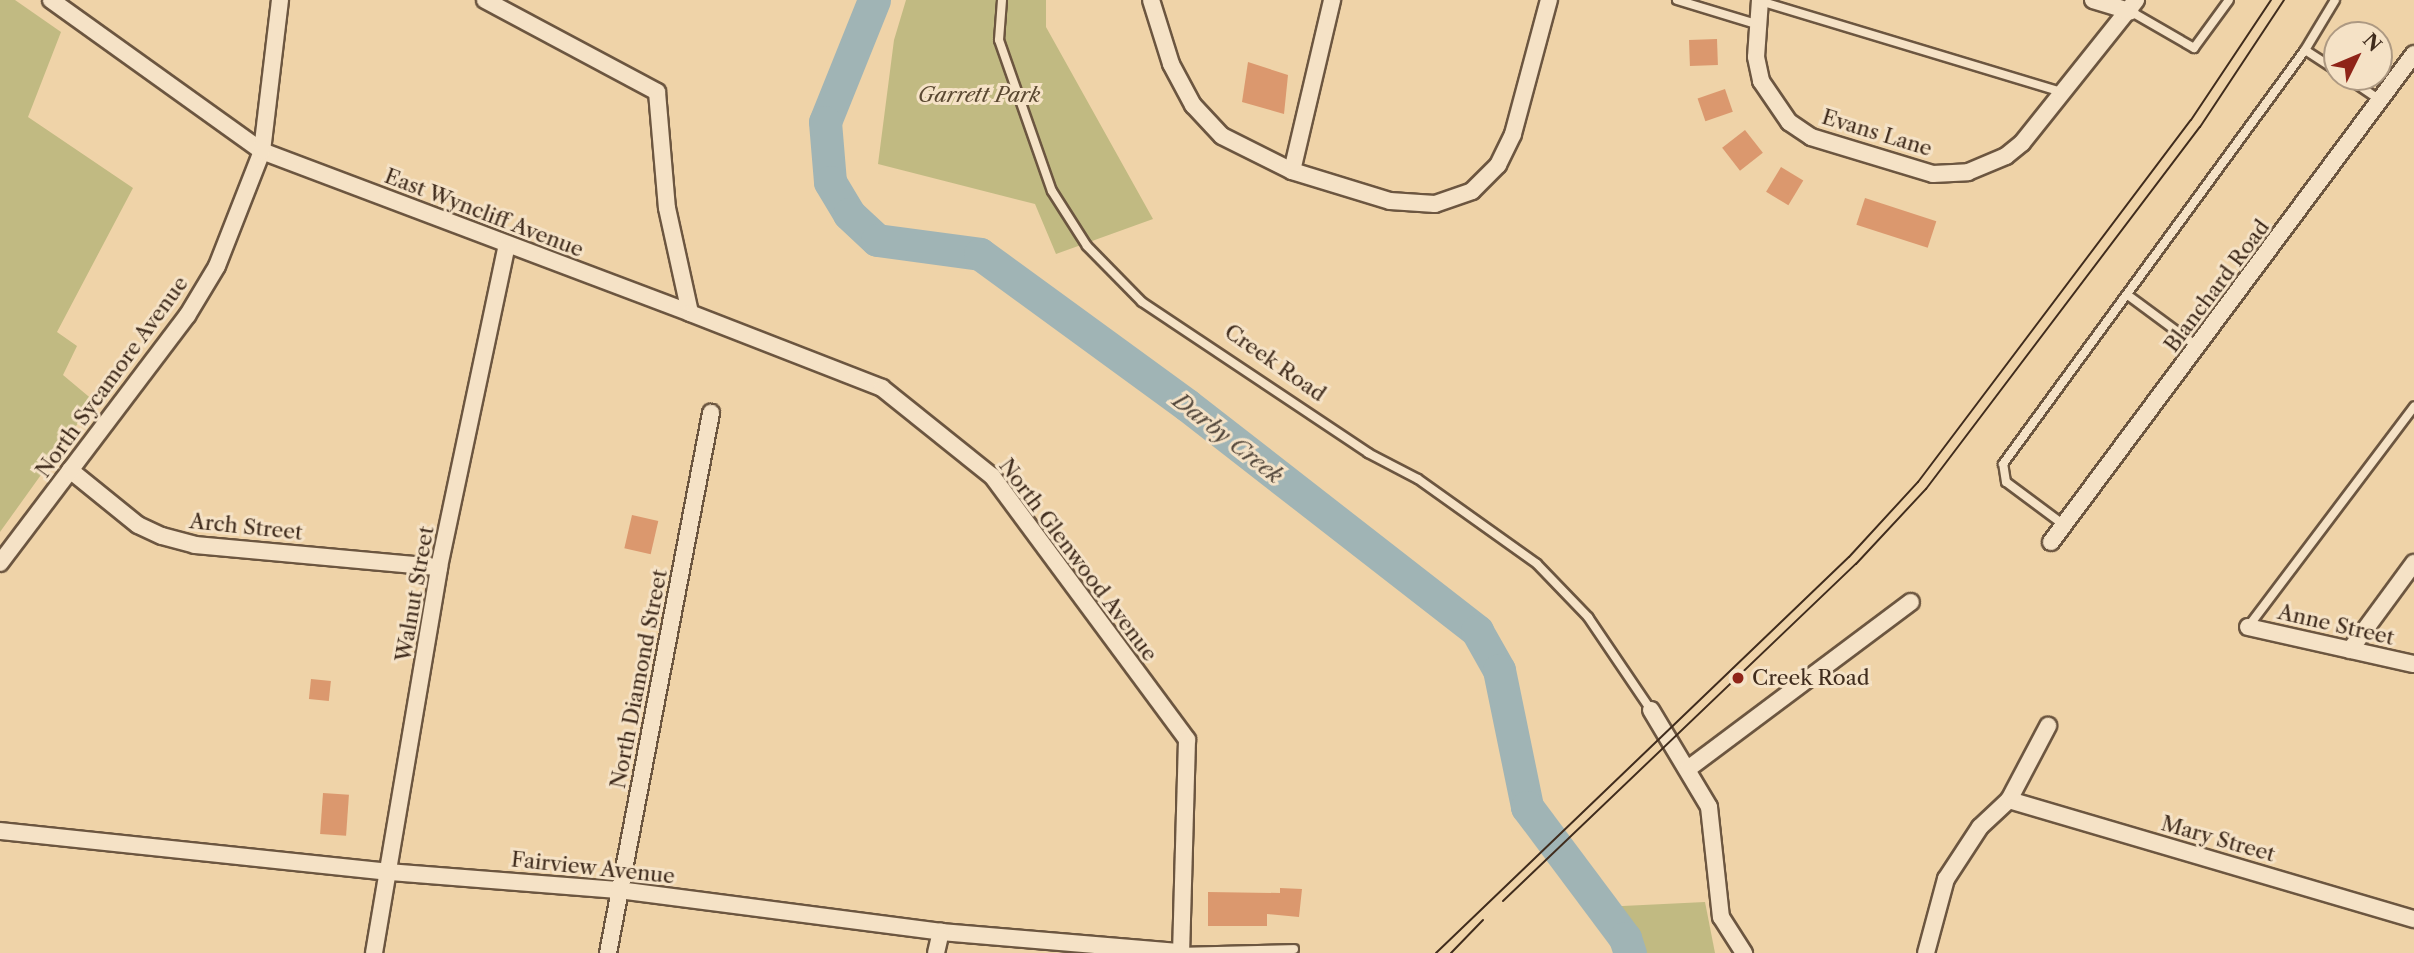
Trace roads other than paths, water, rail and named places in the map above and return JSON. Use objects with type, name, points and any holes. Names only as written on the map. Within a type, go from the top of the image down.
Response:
[{"type":"street","name":"East Wyncliff Avenue","points":[[51,0],[262,151],[690,313]]},
{"type":"street","name":"North Sycamore Avenue","points":[[0,564],[187,316],[217,266],[262,151],[280,0]]},
{"type":"street","points":[[485,0],[657,92],[667,208],[690,313]]},
{"type":"street","points":[[1152,0],[1171,64],[1193,105],[1222,136],[1292,170],[1391,201],[1435,204],[1472,191],[1497,165],[1513,134],[1549,0]]},
{"type":"street","points":[[1292,170],[1332,0]]},
{"type":"street","points":[[2093,0],[2133,6]]},
{"type":"street","name":"Evans Lane","points":[[1760,1],[1756,24],[1756,57],[1772,101],[1789,122],[1811,137],[1933,174],[1968,172],[2006,156],[2022,143],[2133,6]]},
{"type":"street","name":"Blanchard Road","points":[[2051,542],[2398,81],[2414,54]]},
{"type":"street","points":[[2398,81],[2414,87]]},
{"type":"street","name":"Walnut Street","points":[[374,953],[439,567],[507,245]]},
{"type":"street","name":"North Glenwood Avenue","points":[[690,313],[882,388],[992,476],[1188,740],[1181,953]]},
{"type":"street","name":"North Diamond Street","points":[[608,953],[711,413]]},
{"type":"street","name":"Arch Street","points":[[70,470],[138,525],[162,536],[195,545],[439,567]]},
{"type":"street","points":[[2350,650],[2414,563]]},
{"type":"street","points":[[1689,768],[1911,602]]},
{"type":"street","name":"Anne Street","points":[[2248,627],[2414,664]]},
{"type":"street","name":"Creek Road","points":[[1651,710],[1689,768],[1709,807],[1721,918],[1744,953]]},
{"type":"street","points":[[1926,953],[1946,879],[1980,827],[2010,800],[2048,726]]},
{"type":"street","name":"Mary Street","points":[[2010,800],[2414,919]]},
{"type":"street","name":"Fairview Avenue","points":[[0,831],[389,872],[619,890],[940,932],[1181,953]]},
{"type":"street","points":[[936,953],[940,932]]},
{"type":"lane","name":"Creek Road","points":[[1002,0],[999,40],[1052,191],[1087,246],[1142,302],[1368,453],[1418,480],[1537,564],[1588,617],[1651,710]]},
{"type":"lane","points":[[1676,0],[1756,24]]},
{"type":"lane","points":[[2133,6],[2194,48],[2229,0]]},
{"type":"lane","points":[[2064,525],[2006,482],[2003,464],[2129,296],[2305,50],[2334,0]]},
{"type":"lane","points":[[1760,1],[2064,93]]},
{"type":"lane","points":[[2305,50],[2323,62]]},
{"type":"lane","points":[[2368,91],[2383,101]]},
{"type":"lane","points":[[2129,296],[2198,347]]},
{"type":"lane","points":[[2248,627],[2414,407]]},
{"type":"lane","points":[[1181,953],[1294,949]]},
{"type":"waterway","name":"Darby Creek","points":[[874,0],[825,122],[830,182],[849,214],[877,240],[980,254],[1187,405],[1477,631],[1499,670],[1527,807],[1625,938],[1630,953]]},
{"type":"tram line","points":[[1436,953],[1849,557],[1918,482],[2191,120],[2271,0]]},
{"type":"tram line","points":[[1503,901],[1856,564],[1926,489],[2200,127],[2284,0]]},
{"type":"tram line","points":[[1451,953],[1483,920]]},
{"type":"place","name":"Creek Road","points":[[1738,678]]},
{"type":"park label","name":"Garrett Park","points":[[979,95]]}]
